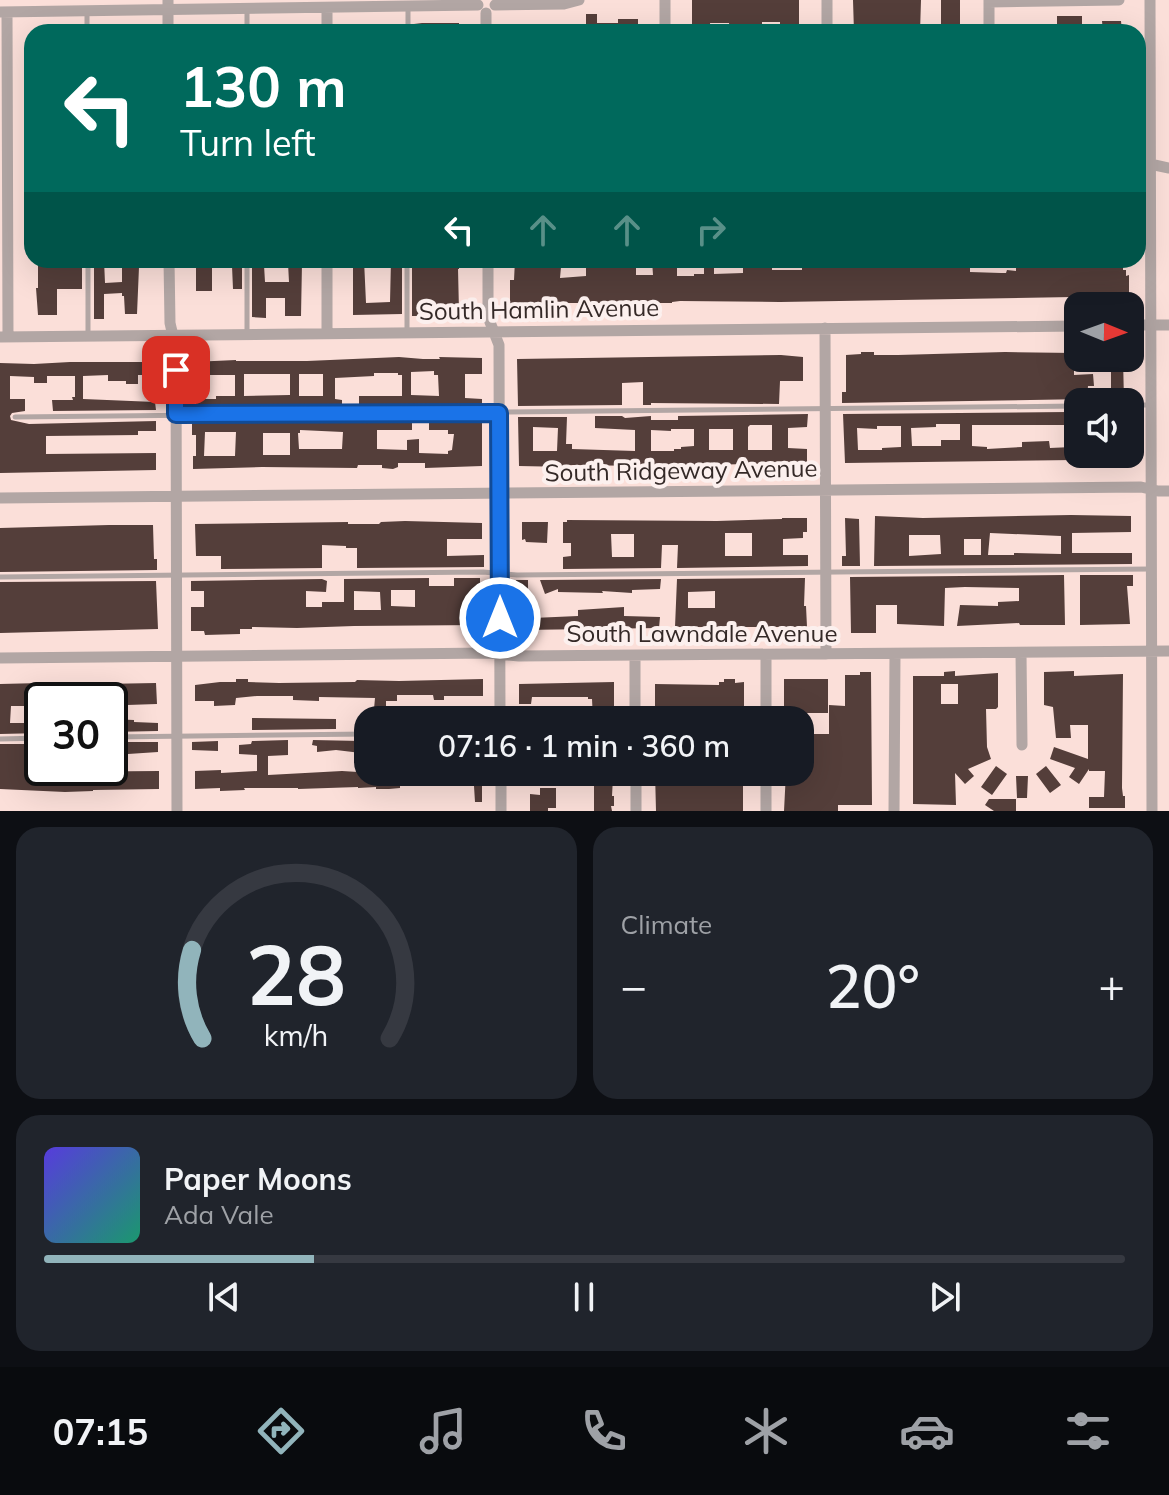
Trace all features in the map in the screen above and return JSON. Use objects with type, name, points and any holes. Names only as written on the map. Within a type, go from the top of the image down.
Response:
[{"type":"street","points":[[4,337],[4,12],[87,11],[168,5],[247,9],[564,4],[579,0]]},
{"type":"street","points":[[665,0],[665,24]]},
{"type":"street","points":[[827,0],[827,24]]},
{"type":"street","points":[[989,24],[989,1],[1119,0]]},
{"type":"street","points":[[1146,109],[1150,0]]},
{"type":"street","points":[[327,8],[327,24]]},
{"type":"street","points":[[1146,164],[1169,168]]},
{"type":"street","points":[[1146,210],[1151,325],[1152,811]]},
{"type":"street","points":[[169,268],[170,323],[176,349],[177,811]]},
{"type":"street","points":[[327,268],[327,333]]},
{"type":"street","points":[[488,268],[488,317],[499,345],[500,706]]},
{"type":"street","points":[[1144,325],[1169,325]]},
{"type":"street","name":"South Hamlin Avenue","points":[[4,337],[1064,326]]},
{"type":"street","points":[[825,328],[826,654]]},
{"type":"street","name":"South Ridgeway Avenue","points":[[0,498],[1138,487],[1169,491]]},
{"type":"street","name":"South Lawndale Avenue","points":[[0,658],[1169,651]]},
{"type":"street","points":[[1021,653],[1022,745]]},
{"type":"street","points":[[894,811],[895,654]]},
{"type":"street","points":[[766,655],[766,706]]},
{"type":"street","points":[[635,656],[635,706]]},
{"type":"street","points":[[501,786],[501,811]]},
{"type":"street","points":[[636,786],[636,811]]},
{"type":"street","points":[[766,786],[766,811]]},
{"type":"lane","points":[[408,6],[408,24]]},
{"type":"lane","points":[[247,9],[247,24]]},
{"type":"lane","points":[[87,11],[87,24]]},
{"type":"lane","points":[[88,268],[88,336]]},
{"type":"lane","points":[[247,268],[247,334]]},
{"type":"lane","points":[[407,268],[407,332]]},
{"type":"lane","points":[[1144,405],[1151,405]]},
{"type":"lane","points":[[15,417],[1064,406]]},
{"type":"lane","points":[[0,577],[1151,569]]},
{"type":"lane","points":[[128,737],[354,734]]},
{"type":"lane","points":[[0,739],[24,738]]},
{"type":"building","points":[[692,0],[799,0],[799,24],[692,24]]},
{"type":"building","points":[[853,0],[921,0],[920,24],[854,24]]},
{"type":"building","points":[[941,0],[960,0],[960,24],[941,24]]},
{"type":"building","points":[[586,14],[597,14],[597,23],[638,19],[638,24],[586,24]]},
{"type":"building","points":[[1057,16],[1082,16],[1082,24],[1057,24]]},
{"type":"building","points":[[1102,21],[1121,21],[1121,24],[1102,24]]},
{"type":"building","points":[[422,23],[459,23],[459,24],[414,24]]},
{"type":"building","points":[[38,268],[82,268],[82,289],[57,289],[57,315],[38,315]]},
{"type":"building","points":[[94,268],[104,268],[105,283],[122,282],[122,268],[139,268],[137,314],[125,314],[122,293],[104,294],[104,319],[94,319]]},
{"type":"building","points":[[196,268],[212,268],[212,291],[196,291]]},
{"type":"building","points":[[232,268],[242,268],[242,289],[233,289]]},
{"type":"building","points":[[252,268],[264,268],[265,282],[289,282],[288,268],[302,268],[301,316],[285,316],[285,298],[266,298],[266,318],[252,317]]},
{"type":"building","points":[[353,268],[364,268],[366,303],[390,302],[391,268],[402,268],[402,314],[353,315]]},
{"type":"building","points":[[412,268],[459,268],[459,311],[412,316]]},
{"type":"building","points":[[515,268],[561,268],[560,278],[586,276],[586,268],[636,268],[636,275],[653,275],[653,268],[677,268],[677,276],[694,276],[704,274],[704,268],[714,268],[714,274],[743,273],[743,268],[970,268],[970,272],[1006,273],[1007,270],[1016,271],[1016,268],[1123,268],[1126,276],[1129,275],[1129,292],[1064,292],[1064,297],[565,303],[565,308],[510,308],[510,280],[514,280]]},
{"type":"building","points":[[1064,353],[1064,372],[1093,374],[1094,386],[1064,388],[1064,399],[842,403],[842,392],[846,392],[846,355]]},
{"type":"building","points":[[399,357],[482,358],[482,374],[465,374],[465,398],[482,399],[482,407],[359,408],[359,396],[402,396],[402,375],[374,373],[374,376],[335,378],[335,399],[342,400],[342,408],[196,410],[196,399],[235,396],[235,375],[192,375],[192,362]],"holes":[[[434,371],[434,375],[438,375],[439,396],[411,395],[411,372]],[[244,374],[290,374],[290,395],[244,396]],[[299,374],[323,374],[323,396],[299,396]]]},
{"type":"building","points":[[803,357],[803,381],[780,381],[779,404],[643,405],[643,382],[622,383],[622,405],[518,406],[517,359]]},
{"type":"building","points":[[156,362],[156,375],[138,375],[138,384],[108,381],[108,375],[83,376],[83,399],[155,402],[156,410],[53,411],[52,400],[73,400],[72,397],[75,397],[75,376],[47,376],[47,383],[34,383],[34,377],[10,376],[10,399],[25,399],[25,411],[12,413],[11,420],[29,424],[156,421],[156,431],[138,431],[138,435],[46,436],[46,454],[156,453],[156,470],[0,473],[0,363]]},
{"type":"building","points":[[1111,372],[1123,372],[1124,388],[1111,388]]},
{"type":"building","points":[[1064,412],[1064,425],[972,425],[972,446],[987,449],[1022,447],[1022,442],[1049,441],[1050,448],[1064,447],[1064,460],[845,463],[843,414]],"holes":[[[960,424],[960,440],[941,440],[941,446],[912,446],[911,428]],[[901,426],[901,447],[858,450],[857,428]]]},
{"type":"building","points":[[808,414],[807,427],[788,428],[788,448],[807,449],[807,463],[519,466],[518,417],[567,417],[566,444],[572,444],[572,449],[635,451],[635,430],[595,428],[595,416],[651,416],[651,420],[678,420],[678,416]],"holes":[[[772,425],[772,450],[748,450],[748,427]],[[533,427],[558,428],[557,451],[533,451]],[[694,429],[694,446],[674,451],[651,451],[651,430]],[[709,429],[733,429],[733,450],[709,450]]]},
{"type":"building","points":[[412,418],[412,430],[377,430],[377,449],[407,450],[407,440],[419,439],[419,453],[448,454],[452,450],[454,434],[448,434],[448,430],[429,430],[429,418],[482,418],[482,466],[425,468],[425,463],[398,463],[398,467],[393,469],[382,468],[382,465],[358,465],[357,468],[193,469],[196,435],[192,435],[192,422]],"holes":[[[300,430],[343,432],[342,449],[299,449]],[[205,432],[236,432],[235,456],[204,456]],[[263,433],[290,433],[290,455],[263,455]]]},
{"type":"building","points":[[875,516],[1131,516],[1131,532],[1072,533],[1072,553],[1132,553],[1132,564],[874,566]],"holes":[[[990,533],[1061,536],[1061,554],[988,555]],[[909,535],[940,535],[941,554],[909,556]],[[964,539],[981,539],[981,555],[964,555]]]},
{"type":"building","points":[[807,518],[807,532],[803,532],[803,538],[783,539],[783,555],[808,555],[808,566],[677,568],[678,545],[662,545],[661,568],[563,569],[563,557],[571,556],[571,543],[563,543],[563,522],[567,520]],"holes":[[[725,533],[752,533],[752,556],[725,556]],[[611,534],[634,534],[634,557],[612,557]]]},
{"type":"building","points":[[845,518],[859,519],[860,566],[842,566],[842,556],[846,556]]},
{"type":"building","points":[[405,521],[482,523],[482,539],[447,539],[447,556],[484,555],[484,567],[357,568],[357,548],[322,545],[322,568],[221,569],[221,556],[196,556],[195,524],[379,524]]},
{"type":"building","points":[[522,522],[548,522],[547,543],[522,540]]},
{"type":"building","points":[[153,525],[157,570],[0,572],[0,528]]},
{"type":"building","points":[[1064,575],[1065,625],[1019,623],[957,626],[960,605],[998,606],[998,602],[1019,601],[1019,588],[965,587],[945,588],[944,626],[897,624],[897,605],[876,605],[876,633],[851,633],[850,577]]},
{"type":"building","points":[[1080,575],[1133,575],[1133,586],[1127,586],[1130,624],[1080,625]]},
{"type":"building","points":[[429,578],[429,586],[454,586],[454,578],[480,578],[481,625],[252,627],[240,629],[240,634],[205,635],[204,631],[191,631],[191,607],[204,607],[204,591],[191,591],[191,581],[322,579],[327,581],[326,592],[306,591],[306,607],[322,607],[322,602],[344,602],[344,579]],"holes":[[[391,590],[415,590],[415,607],[391,606]],[[354,591],[380,592],[381,610],[354,610]]]},
{"type":"building","points":[[805,578],[807,627],[675,627],[677,579]],"holes":[[[715,591],[715,608],[688,608],[688,592]]]},
{"type":"building","points":[[661,579],[660,589],[632,590],[632,593],[558,592],[558,589],[545,594],[540,580]]},
{"type":"building","points":[[516,580],[528,580],[528,614],[533,613],[533,618],[578,616],[578,610],[624,607],[624,616],[660,617],[659,628],[523,630],[523,626],[518,626]]},
{"type":"building","points":[[156,581],[158,629],[0,633],[0,582]]},
{"type":"building","points":[[955,671],[955,676],[998,673],[998,707],[986,709],[987,747],[991,759],[968,769],[974,776],[965,784],[955,773],[956,805],[913,804],[913,676],[944,676],[944,672]],"holes":[[[941,684],[958,684],[958,704],[941,704]]]},
{"type":"building","points":[[1074,671],[1074,676],[1123,674],[1122,788],[1125,808],[1089,808],[1089,797],[1104,797],[1105,771],[1089,769],[1079,784],[1069,777],[1075,768],[1050,759],[1054,747],[1088,759],[1088,725],[1070,725],[1071,738],[1056,738],[1053,707],[1044,705],[1044,672]]},
{"type":"building","points":[[860,672],[871,672],[872,805],[838,805],[838,811],[784,811],[785,786],[814,786],[814,734],[829,734],[829,705],[845,706],[845,675],[860,675]]},
{"type":"building","points":[[236,679],[279,683],[483,679],[483,696],[444,696],[444,700],[434,700],[433,695],[397,695],[397,701],[386,701],[386,706],[374,706],[375,698],[319,697],[319,701],[293,700],[293,696],[257,696],[236,698],[235,705],[214,706],[214,701],[195,701],[195,685],[236,682]]},
{"type":"building","points":[[724,679],[735,679],[735,683],[744,682],[744,706],[655,706],[655,684],[719,685],[719,682],[724,682]]},
{"type":"building","points":[[784,679],[828,679],[828,713],[814,713],[814,706],[784,706]]},
{"type":"building","points":[[614,682],[614,706],[592,706],[592,699],[588,697],[532,697],[531,704],[519,704],[519,684]]},
{"type":"building","points":[[24,683],[24,706],[11,706],[10,723],[24,723],[24,733],[0,734],[0,684]]},
{"type":"building","points":[[156,683],[157,704],[128,705],[128,684]]},
{"type":"building","points":[[252,718],[336,719],[336,729],[252,730]]},
{"type":"building","points":[[128,720],[158,723],[158,731],[128,732]]},
{"type":"building","points":[[288,740],[288,755],[268,756],[268,775],[354,772],[354,786],[400,788],[195,789],[195,771],[257,771],[257,755],[239,754],[239,745],[251,744],[252,741]]},
{"type":"building","points":[[313,740],[354,741],[354,752],[317,752],[317,746],[312,745]]},
{"type":"building","points":[[218,741],[218,751],[192,750],[192,742]]},
{"type":"building","points":[[128,742],[158,742],[158,752],[128,754]]},
{"type":"building","points":[[0,744],[24,744],[24,786],[128,786],[128,771],[159,771],[159,789],[65,792],[0,789]]},
{"type":"building","points":[[996,766],[1007,774],[992,795],[981,787]]},
{"type":"building","points":[[1046,766],[1061,785],[1050,793],[1036,774]]},
{"type":"building","points":[[1016,776],[1028,776],[1027,798],[1017,798]]},
{"type":"building","points":[[474,786],[482,786],[482,802],[475,802]]},
{"type":"building","points":[[594,786],[613,786],[612,811],[594,811]]},
{"type":"building","points":[[655,786],[743,786],[743,811],[656,811]]},
{"type":"building","points":[[540,788],[556,788],[556,808],[530,811],[530,794],[540,795]]},
{"type":"building","points":[[989,799],[1016,799],[1016,811],[994,811],[985,805]]},
{"type":"route","points":[[176,370],[176,414],[499,413],[500,618]]}]
